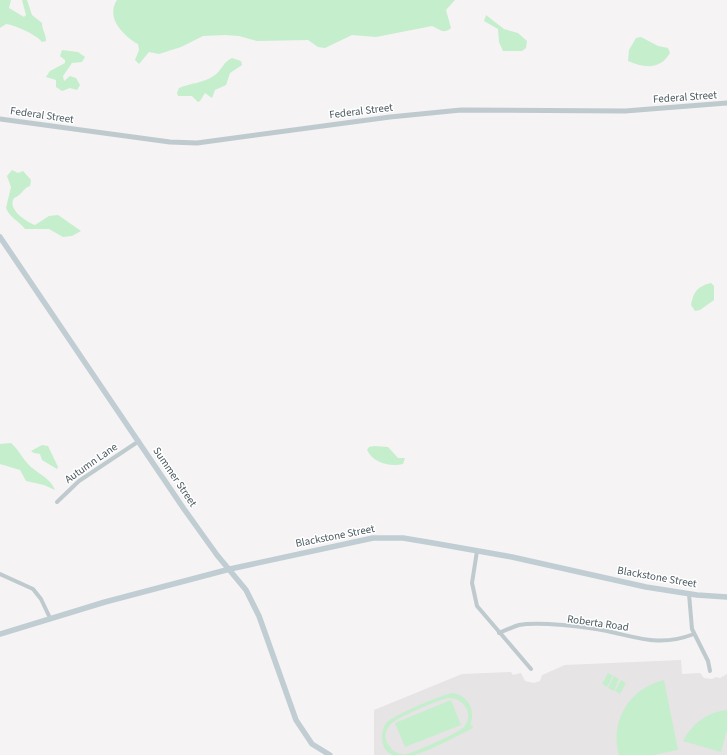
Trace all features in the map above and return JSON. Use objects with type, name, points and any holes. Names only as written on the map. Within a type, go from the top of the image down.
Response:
[{"type":"main road","name":"Summer Street","points":[[0,237],[188,515],[243,584],[252,601],[295,718],[317,748],[330,755]]},
{"type":"main road","name":"Blackstone Street","points":[[0,634],[50,618],[230,569],[373,538],[402,538],[477,551],[646,587],[689,594],[727,597]]},
{"type":"street","name":"Federal Street","points":[[0,119],[170,142],[197,143],[390,117],[461,110],[625,110],[727,103]]},
{"type":"street","name":"Autumn Lane","points":[[57,502],[79,481],[139,441]]},
{"type":"street","points":[[477,551],[472,583],[475,602],[482,613],[531,669]]},
{"type":"street","points":[[0,574],[33,589],[41,599],[50,618]]},
{"type":"street","points":[[689,594],[690,618],[694,634],[708,661],[710,671]]},
{"type":"street","name":"Roberta Road","points":[[499,633],[519,625],[531,624],[590,628],[657,642],[677,640],[694,634]]},
{"type":"shaded area","points":[[681,660],[682,674],[700,673],[704,678],[712,679],[716,677],[720,678],[727,674],[727,755],[374,755],[374,710],[462,674],[511,672],[513,675],[521,673],[525,681],[534,683],[540,681],[542,675],[565,665]]},
{"type":"green space","points":[[0,0],[11,0],[9,8],[24,17],[26,15],[22,0],[27,0],[32,15],[42,23],[46,41],[42,42],[31,33],[10,25],[6,24],[0,28]]},
{"type":"green space","points":[[117,0],[455,0],[446,10],[451,28],[446,31],[442,31],[432,26],[376,37],[352,35],[325,48],[318,47],[308,40],[257,41],[239,36],[203,36],[181,47],[159,54],[149,52],[139,64],[135,60],[139,50],[138,44],[122,31],[115,20],[113,13]]},
{"type":"green space","points":[[486,15],[504,29],[518,33],[527,41],[526,48],[522,51],[503,51],[499,42],[498,29],[484,21]]},
{"type":"green space","points":[[641,37],[658,46],[668,48],[670,53],[666,59],[657,65],[651,66],[640,65],[628,61],[629,50],[636,38]]},
{"type":"green space","points":[[62,50],[78,52],[85,57],[82,62],[72,63],[63,76],[64,81],[70,76],[76,78],[80,85],[77,90],[70,88],[62,91],[56,87],[56,80],[46,77],[50,71],[65,63],[65,60],[60,56]]},
{"type":"green space","points":[[232,58],[241,61],[242,65],[230,73],[226,85],[215,90],[212,98],[205,93],[198,102],[192,96],[178,96],[177,93],[179,88],[211,78]]},
{"type":"green space","points":[[12,170],[18,173],[23,171],[31,180],[30,186],[14,198],[12,202],[18,214],[35,225],[49,216],[58,215],[81,231],[72,236],[63,237],[49,229],[25,229],[6,208],[11,187],[7,176]]},
{"type":"green space","points":[[711,283],[714,286],[714,300],[700,310],[695,311],[691,305],[693,296],[699,288]]},
{"type":"green space","points":[[11,443],[28,464],[48,480],[55,490],[44,485],[26,481],[20,470],[0,464],[0,444]]},
{"type":"green space","points":[[42,445],[48,446],[58,467],[57,469],[42,460],[40,454],[31,451]]},
{"type":"green space","points":[[369,447],[388,447],[398,458],[405,458],[403,464],[393,465],[382,463],[373,458],[367,450]]},
{"type":"green space","points":[[608,673],[613,676],[607,687],[602,684]]},
{"type":"green space","points":[[614,676],[619,679],[614,691],[608,688]]},
{"type":"green space","points":[[621,680],[626,683],[620,694],[615,691]]},
{"type":"green space","points":[[664,680],[678,750],[653,755],[619,755],[617,730],[620,718],[625,708],[632,698],[641,690]]},
{"type":"green space","points":[[453,693],[459,695],[467,701],[470,705],[472,715],[470,726],[472,725],[473,728],[414,755],[393,755],[386,750],[383,745],[382,736],[386,723],[407,711],[447,694]],"holes":[[[453,698],[463,703],[468,712],[467,722],[461,730],[411,753],[399,754],[391,749],[386,739],[386,733],[390,725],[408,714],[435,702]]]},
{"type":"green space","points":[[451,700],[461,725],[405,747],[395,723]]},
{"type":"green space","points":[[727,710],[727,730],[721,752],[683,741],[691,729],[701,720],[713,713]]}]
